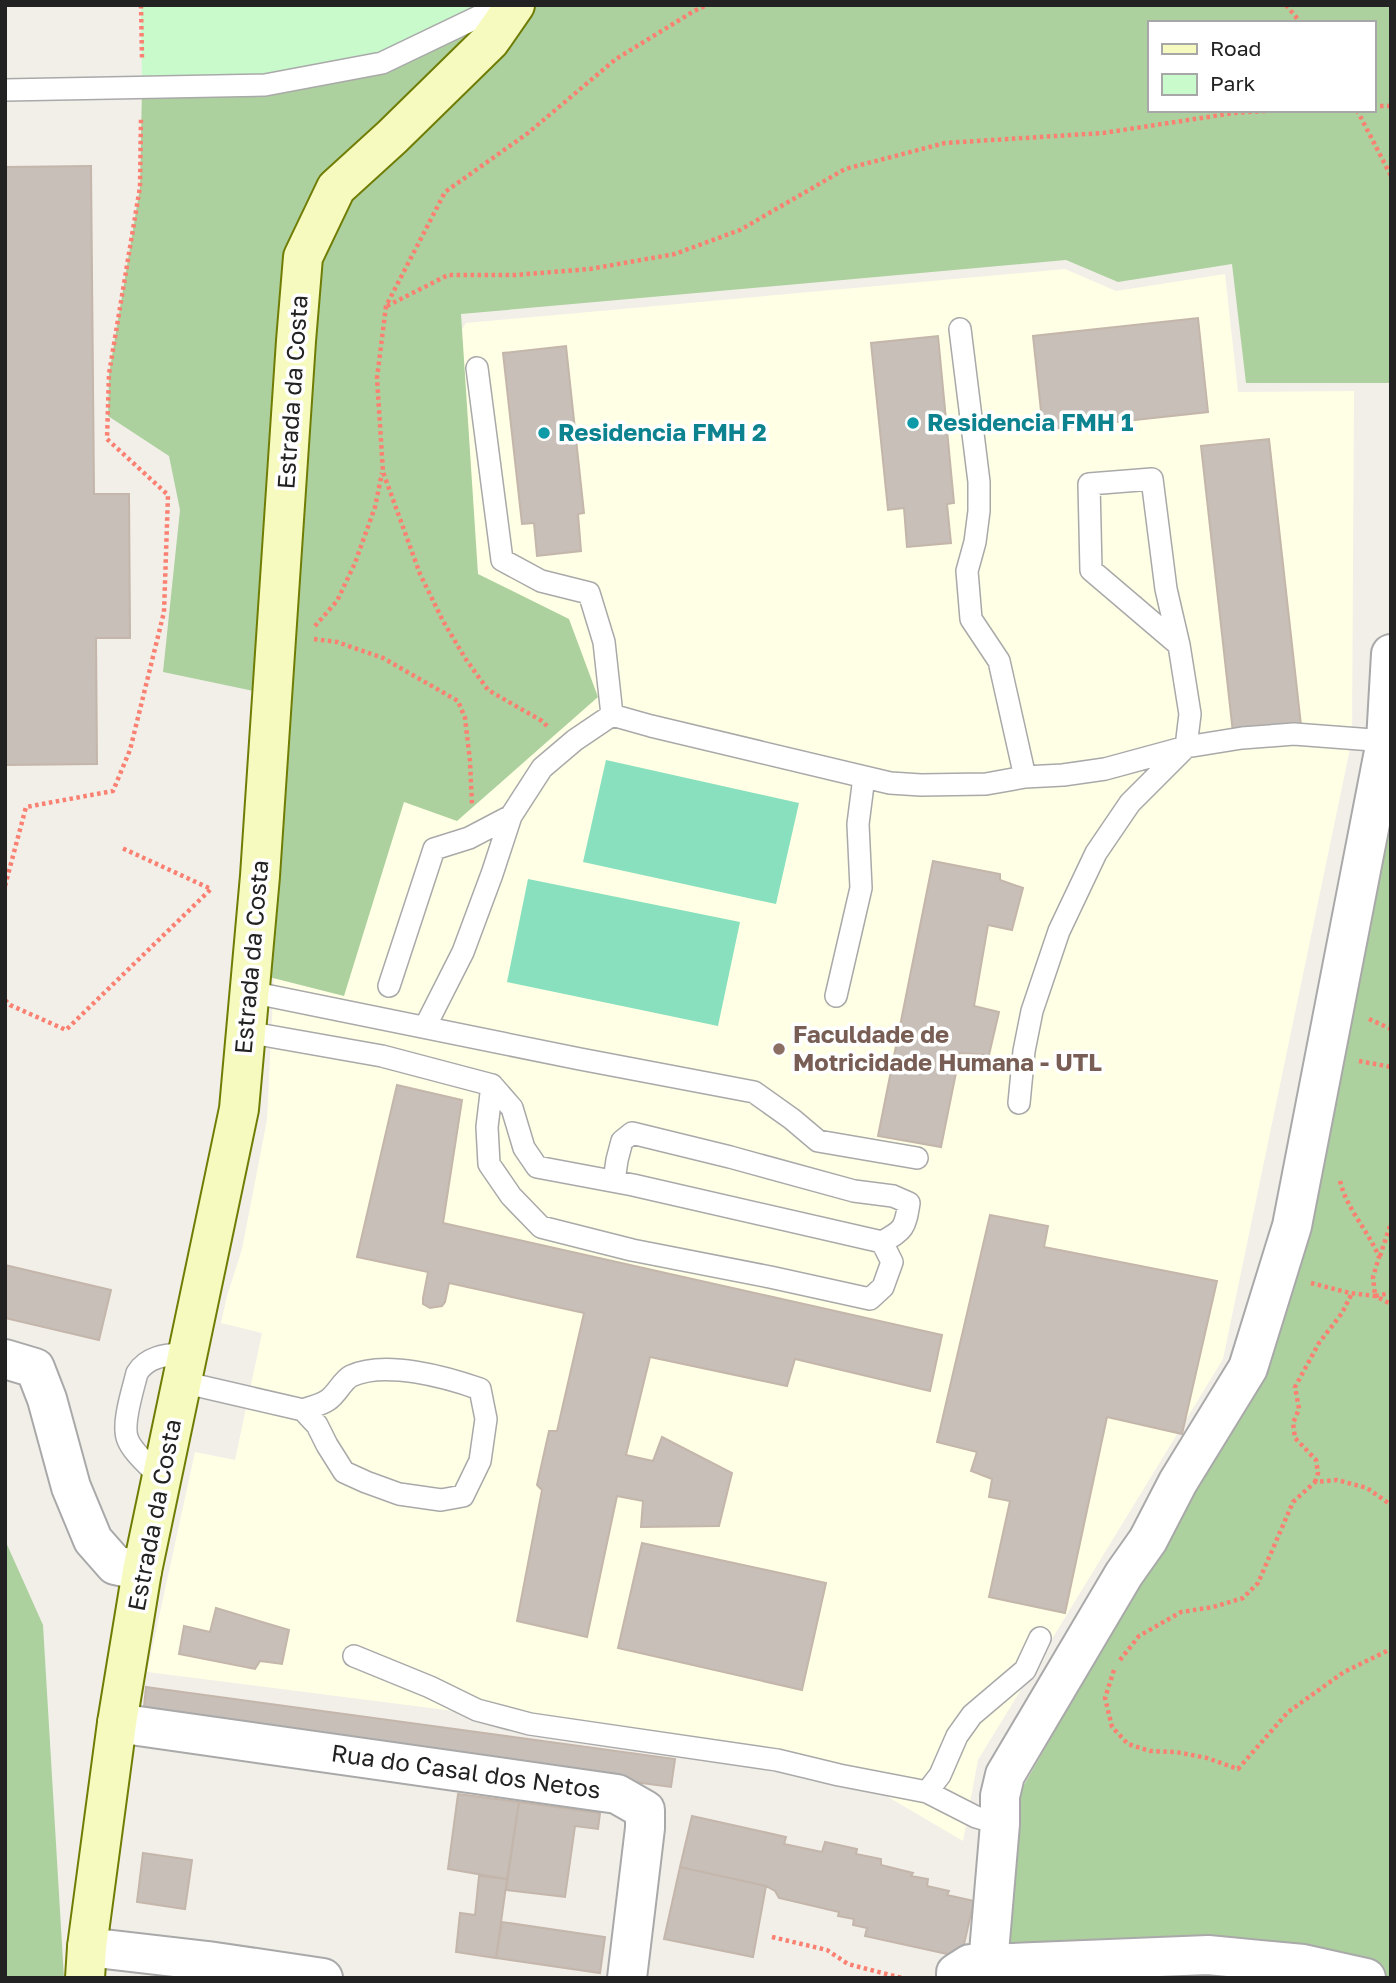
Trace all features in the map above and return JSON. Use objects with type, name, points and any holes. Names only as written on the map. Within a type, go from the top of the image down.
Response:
[{"type":"street","name":"Estrada da Costa","points":[[86,1962],[117,1723],[142,1571],[239,1109],[260,876],[291,627],[295,355],[303,257],[336,188],[490,41],[515,5]]},
{"type":"street","points":[[1366,1978],[1303,1965],[1208,1955],[972,1971],[1000,1824],[1000,1796],[1005,1775],[1124,1574],[1148,1540],[1178,1482],[1248,1368],[1292,1226],[1386,741],[1391,654]]},
{"type":"street","points":[[5,1359],[35,1368],[47,1399],[71,1487],[93,1540],[115,1565],[142,1571]]},
{"type":"street","name":"Rua do Casal dos Netos","points":[[117,1723],[617,1794],[631,1801],[645,1810],[645,1828],[627,1978]]},
{"type":"street","points":[[86,1962],[208,1961],[323,1978]]},
{"type":"lane","points":[[5,90],[265,85],[382,63],[503,5]]},
{"type":"lane","points":[[960,329],[979,482],[975,542],[967,571],[971,619],[999,661],[1025,777]]},
{"type":"lane","points":[[477,368],[502,561],[541,582],[589,593],[604,642],[612,715]]},
{"type":"lane","points":[[1019,1103],[1024,1051],[1032,1011],[1059,931],[1096,853],[1130,803],[1186,747],[1190,713],[1179,645],[1166,589],[1152,479],[1089,484],[1091,570],[1179,645]]},
{"type":"lane","points":[[425,1027],[463,953],[511,816],[542,768],[575,740],[612,715],[864,777],[891,783],[921,785],[986,784],[1105,769],[1186,747],[1242,738],[1294,734],[1386,741]]},
{"type":"lane","points":[[836,996],[861,888],[858,824],[864,777]]},
{"type":"lane","points":[[389,986],[434,849],[469,838],[511,816]]},
{"type":"lane","points":[[250,992],[754,1092],[818,1141],[917,1158]]},
{"type":"lane","points":[[246,1032],[382,1056],[492,1084],[512,1108],[524,1148],[537,1167],[614,1181],[881,1242],[898,1233],[906,1223],[909,1203],[893,1196],[854,1191],[632,1133],[622,1141],[614,1181]]},
{"type":"lane","points":[[492,1084],[487,1127],[489,1164],[511,1196],[541,1227],[632,1250],[870,1299],[883,1287],[892,1262],[881,1242]]},
{"type":"lane","points":[[185,1367],[303,1410],[317,1425],[344,1472],[398,1494],[441,1500],[463,1496],[480,1461],[485,1419],[480,1390],[460,1382],[406,1371],[380,1370],[349,1377],[329,1400],[303,1410]]},
{"type":"lane","points":[[927,1792],[940,1775],[957,1736],[972,1715],[1026,1670],[1040,1638]]},
{"type":"lane","points":[[354,1656],[430,1687],[477,1710],[530,1724],[777,1760],[927,1792],[976,1817],[1000,1824]]},
{"type":"path","points":[[5,886],[26,807],[114,791],[130,750],[164,611],[168,495],[107,439],[109,374],[140,187],[141,5]]},
{"type":"path","points":[[1286,5],[1299,21]]},
{"type":"path","points":[[386,306],[448,275],[515,275],[590,269],[675,254],[740,230],[845,169],[945,143],[1103,133],[1250,112]]},
{"type":"path","points":[[1358,112],[1391,176]]},
{"type":"path","points":[[291,627],[337,601],[355,564],[376,507],[383,472]]},
{"type":"path","points":[[291,627],[383,658],[458,701],[465,718],[470,761],[470,800],[478,833]]},
{"type":"path","points":[[5,1000],[10,1005],[66,1030],[211,889],[122,848]]},
{"type":"path","points":[[1379,1257],[1391,1223]]},
{"type":"path","points":[[1276,1274],[1352,1293],[1376,1296],[1391,1304]]},
{"type":"path","points":[[1352,1293],[1342,1313],[1318,1343],[1296,1387],[1299,1409],[1293,1423],[1295,1438],[1316,1460],[1318,1473],[1315,1482],[1293,1502],[1258,1583],[1243,1598],[1213,1607],[1181,1612],[1139,1636],[1115,1665],[1105,1698],[1112,1727],[1128,1744],[1150,1751],[1197,1756],[1238,1769],[1288,1712],[1344,1672],[1391,1649]]},
{"type":"path","points":[[1315,1482],[1337,1480],[1367,1489],[1391,1505]]},
{"type":"path","points":[[772,1937],[827,1950],[848,1965],[902,1978]]},
{"type":"shaded area","name":"Faculdade de Motricidade Humana - UTL","points":[[1065,269],[1116,291],[1225,274],[1238,392],[1354,391],[1352,739],[1223,1359],[978,1760],[963,1841],[861,1781],[586,1730],[147,1672],[195,1452],[235,1460],[262,1333],[221,1323],[242,1249],[267,1120],[274,977],[309,578],[466,323]]},
{"type":"green space","points":[[141,5],[503,5],[382,63],[142,88]]},
{"type":"green space","points":[[503,5],[1391,5],[1391,383],[1246,383],[1232,264],[1118,282],[1066,260],[461,314],[478,574],[569,619],[598,697],[457,821],[404,802],[344,996],[265,976],[292,699],[163,672],[180,510],[169,456],[108,416],[109,374],[140,187],[142,88]]},
{"type":"green space","points":[[606,760],[799,803],[776,904],[583,862]]},
{"type":"green space","points":[[1391,795],[1391,1978],[1306,1978],[994,1948],[1020,1792],[1255,1386]]},
{"type":"green space","points":[[528,879],[740,922],[718,1026],[507,982]]},
{"type":"green space","points":[[5,1540],[43,1625],[64,1978],[5,1978]]},
{"type":"building","points":[[91,166],[94,494],[129,494],[130,638],[96,638],[97,764],[5,765],[5,167]]},
{"type":"building","points":[[1198,318],[1208,412],[1043,430],[1033,336]]},
{"type":"building","name":"Residencia FMH 1","points":[[938,336],[954,503],[947,504],[951,543],[907,547],[904,508],[888,510],[871,343]]},
{"type":"building","name":"Residencia FMH 2","points":[[566,346],[584,513],[578,514],[581,551],[537,556],[534,523],[522,524],[503,353]]},
{"type":"building","points":[[1269,439],[1301,725],[1233,733],[1201,446]]},
{"type":"building","points":[[933,861],[1000,874],[1000,880],[1023,888],[1012,930],[988,925],[974,1006],[999,1012],[989,1055],[960,1053],[941,1147],[878,1136]]},
{"type":"building","points":[[397,1085],[462,1100],[443,1223],[942,1335],[930,1391],[795,1359],[787,1386],[650,1357],[626,1455],[653,1461],[662,1437],[732,1473],[719,1526],[641,1527],[643,1501],[617,1496],[587,1637],[517,1621],[542,1490],[537,1485],[549,1431],[557,1431],[584,1313],[449,1283],[442,1306],[430,1308],[423,1304],[428,1272],[357,1257]]},
{"type":"building","points":[[990,1215],[1048,1226],[1044,1247],[1217,1281],[1182,1434],[1107,1417],[1065,1613],[989,1597],[1010,1501],[989,1497],[992,1479],[971,1471],[977,1452],[937,1442]]},
{"type":"building","points":[[5,1265],[111,1290],[99,1340],[5,1318]]},
{"type":"building","points":[[642,1543],[826,1583],[802,1690],[618,1648]]},
{"type":"building","points":[[216,1608],[289,1630],[282,1664],[260,1661],[255,1669],[179,1654],[184,1626],[210,1632]]},
{"type":"building","points":[[146,1687],[675,1759],[671,1787],[143,1717]]},
{"type":"building","points":[[458,1794],[519,1802],[507,1879],[448,1869]]},
{"type":"building","points":[[519,1802],[600,1813],[598,1829],[575,1826],[565,1897],[506,1890]]},
{"type":"building","points":[[692,1816],[786,1837],[784,1844],[822,1852],[825,1842],[857,1849],[856,1854],[881,1859],[881,1865],[928,1879],[927,1886],[949,1891],[947,1895],[974,1901],[961,1957],[865,1936],[867,1928],[853,1925],[854,1919],[838,1916],[839,1912],[779,1898],[775,1891],[766,1886],[680,1867]]},
{"type":"building","points":[[143,1853],[192,1860],[185,1909],[137,1902]]},
{"type":"building","points":[[680,1867],[766,1886],[753,1957],[664,1939]]},
{"type":"building","points":[[479,1876],[507,1879],[496,1958],[456,1952],[460,1913],[475,1915]]},
{"type":"building","points":[[502,1922],[605,1937],[600,1973],[496,1958]]},
{"type":"place","name":"Residencia FMH 1","points":[[913,423]]},
{"type":"place","name":"Residencia FMH 2","points":[[544,433]]},
{"type":"place","name":"Faculdade de Motricidade Humana - UTL","points":[[779,1049]]}]
